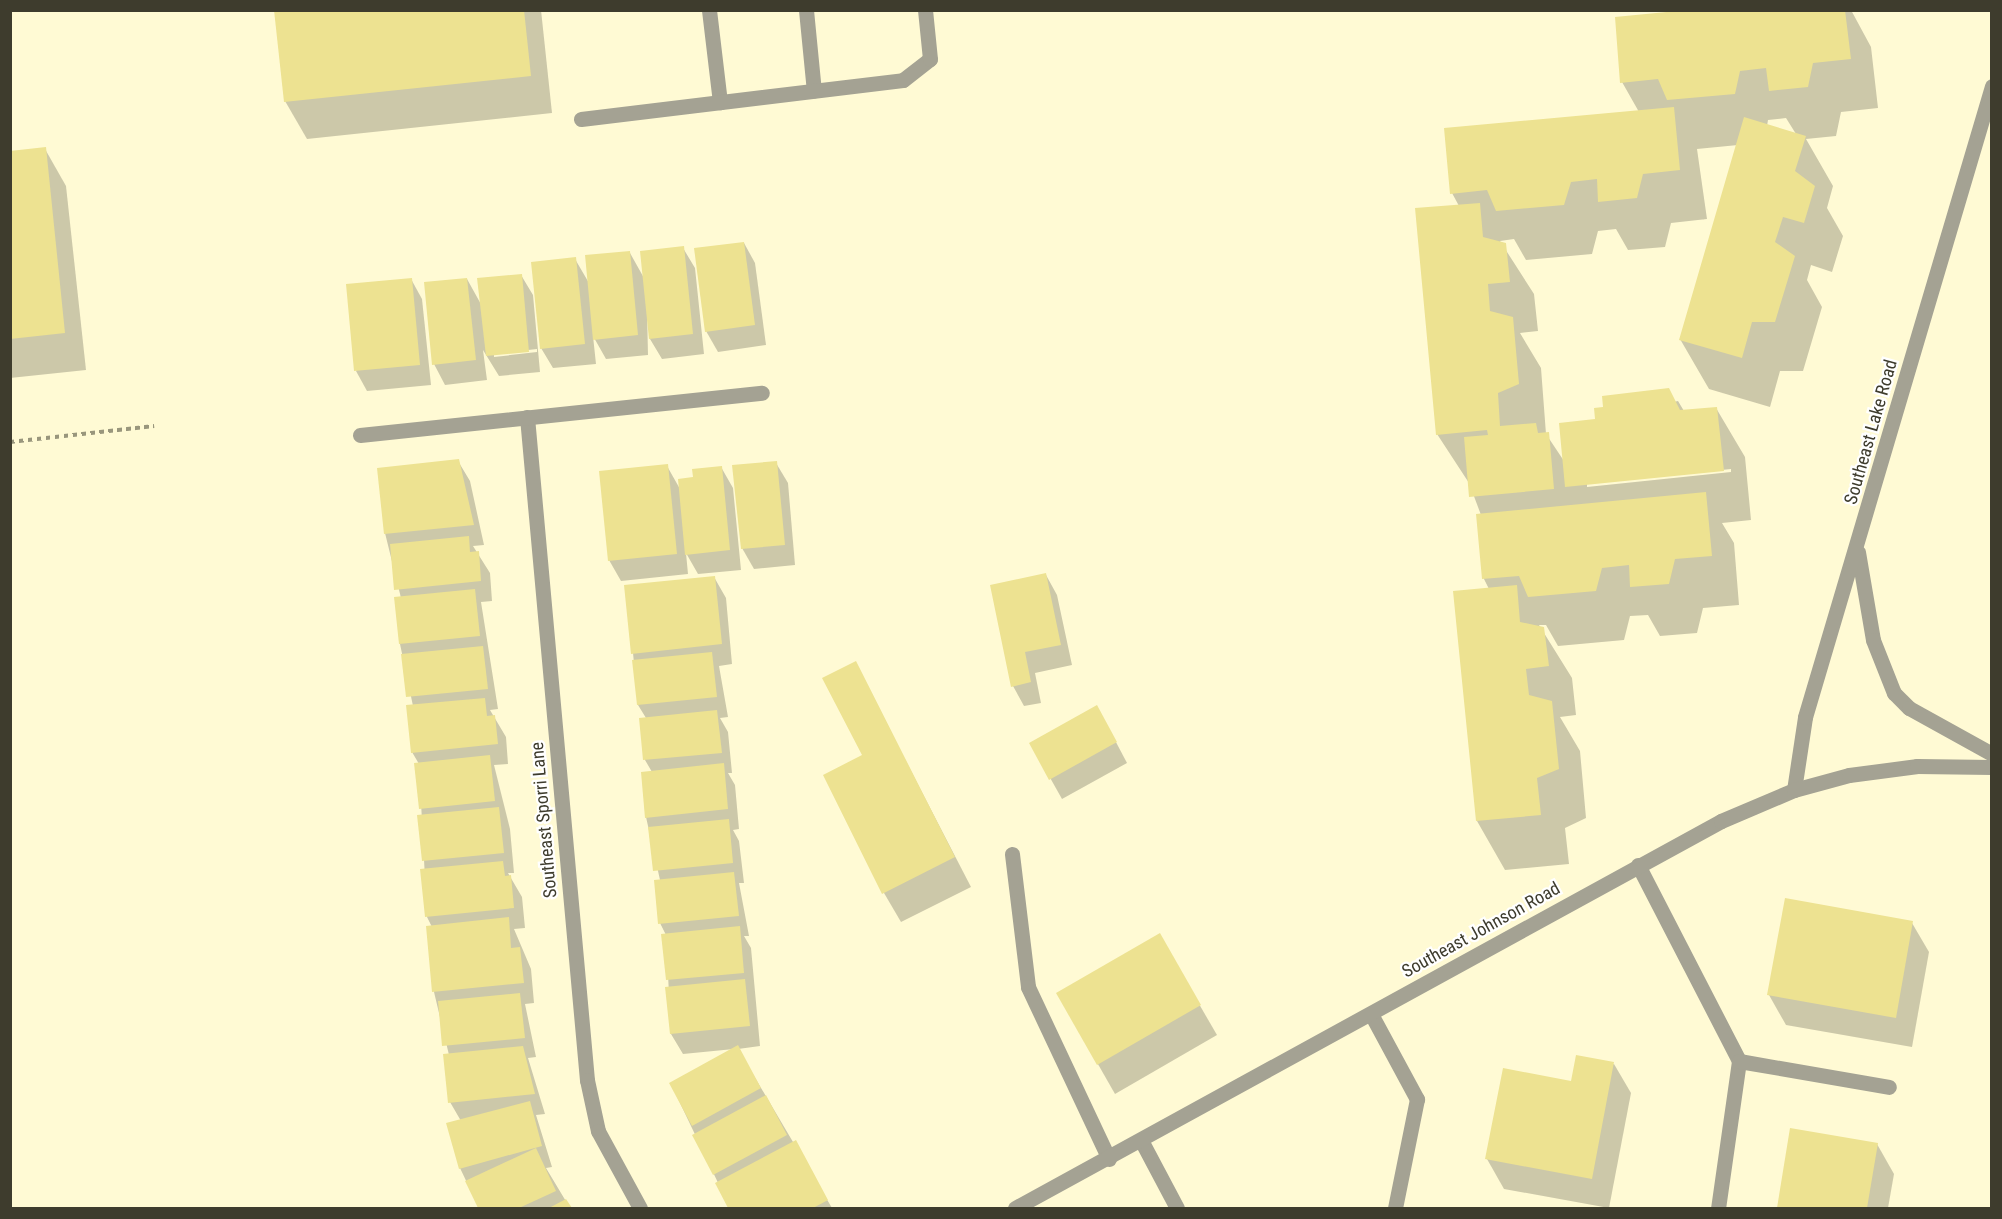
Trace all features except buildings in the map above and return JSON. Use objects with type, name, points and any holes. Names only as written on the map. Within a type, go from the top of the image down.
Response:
[{"type":"street","points":[[709,10],[720,102]]},
{"type":"street","points":[[806,10],[814,91]]},
{"type":"street","points":[[581,119],[903,81],[930,58],[926,10]]},
{"type":"street","name":"Southeast Lake Road","points":[[1794,790],[1805,717],[1857,549],[1992,86]]},
{"type":"street","points":[[360,435],[762,393]]},
{"type":"street","name":"Southeast Sporri Lane","points":[[527,417],[587,1080],[598,1131],[640,1209]]},
{"type":"street","points":[[1857,549],[1873,640],[1894,693],[1909,708],[1992,754]]},
{"type":"street","name":"Southeast Johnson Road","points":[[1015,1209],[1142,1142],[1638,865],[1794,790],[1884,768],[1992,767]]},
{"type":"street","points":[[1012,854],[1028,987],[1109,1159]]},
{"type":"street","points":[[1638,865],[1739,1061],[1718,1209]]},
{"type":"street","points":[[1371,1014],[1417,1099],[1395,1209]]},
{"type":"street","points":[[1739,1061],[1889,1087]]},
{"type":"street","points":[[1142,1142],[1177,1209]]},
{"type":"path","points":[[10,442],[154,426]]}]
